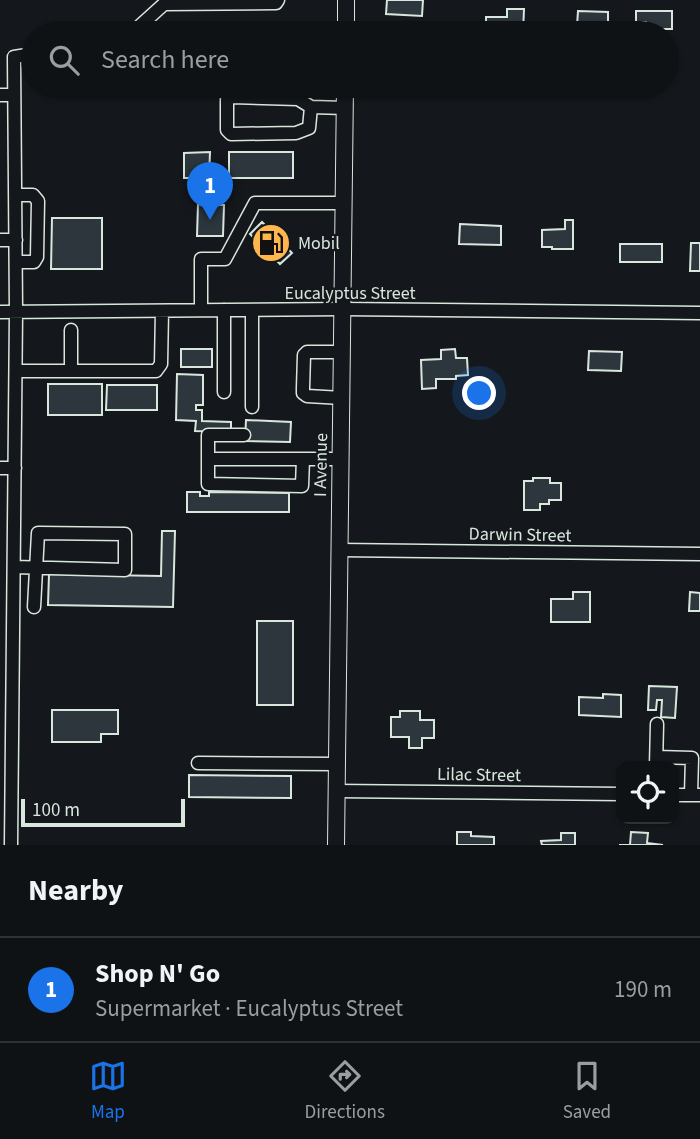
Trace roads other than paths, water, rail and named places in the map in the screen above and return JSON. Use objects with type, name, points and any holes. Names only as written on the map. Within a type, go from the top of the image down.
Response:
[{"type":"main road","points":[[346,0],[346,21]]},
{"type":"main road","name":"I Avenue","points":[[336,845],[345,98]]},
{"type":"street","points":[[145,21],[164,4],[276,3],[278,0]]},
{"type":"street","points":[[11,845],[6,774],[14,567],[14,57],[21,56]]},
{"type":"street","points":[[0,95],[14,95]]},
{"type":"street","points":[[230,98],[227,100],[227,130],[231,134],[296,133],[309,128],[311,107]]},
{"type":"street","points":[[265,98],[298,99],[311,107],[345,108]]},
{"type":"street","points":[[0,118],[14,118]]},
{"type":"street","points":[[15,195],[33,195],[38,201],[37,257],[34,262],[16,262]]},
{"type":"street","points":[[201,310],[201,259],[225,259],[254,203],[344,203]]},
{"type":"street","points":[[0,240],[16,240]]},
{"type":"street","name":"Eucalyptus Street","points":[[0,312],[343,309],[700,313]]},
{"type":"street","points":[[224,310],[224,391]]},
{"type":"street","points":[[252,310],[252,407]]},
{"type":"street","points":[[16,371],[156,371],[160,364],[162,311]]},
{"type":"street","points":[[71,330],[71,371]]},
{"type":"street","points":[[342,352],[307,352],[304,355],[303,369],[303,393],[307,396],[342,398]]},
{"type":"street","points":[[244,435],[208,435],[208,484],[302,486],[303,459]]},
{"type":"street","points":[[208,459],[340,459]]},
{"type":"street","points":[[0,468],[15,468]]},
{"type":"street","points":[[14,567],[36,568],[125,570],[125,534],[38,533],[36,568],[34,607]]},
{"type":"street","name":"Darwin Street","points":[[339,550],[700,554]]},
{"type":"street","points":[[657,724],[657,761]]},
{"type":"street","points":[[662,761],[696,754],[695,795]]},
{"type":"street","points":[[198,763],[337,764]]},
{"type":"street","name":"Lilac Street","points":[[336,791],[616,794]]},
{"type":"place","name":"Shop N' Go","points":[[210,220]]},
{"type":"place","name":"Mobil","points":[[271,243]]}]
